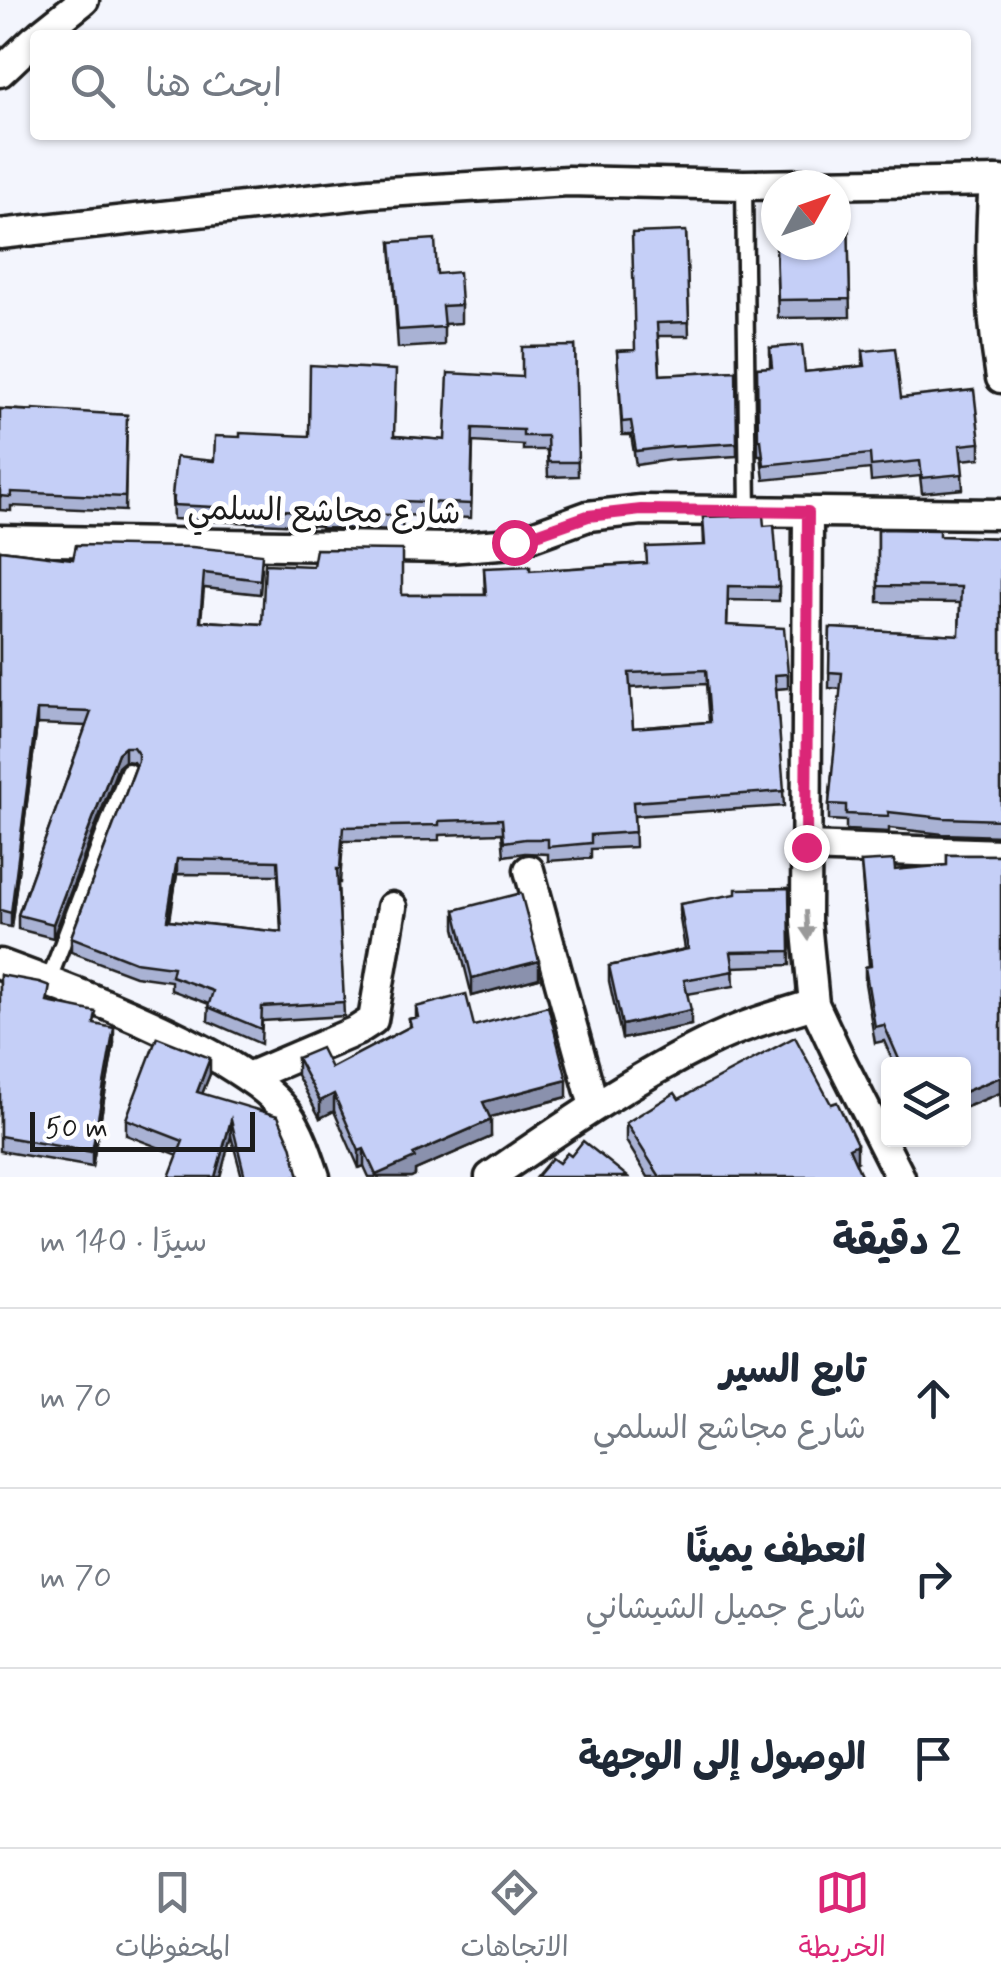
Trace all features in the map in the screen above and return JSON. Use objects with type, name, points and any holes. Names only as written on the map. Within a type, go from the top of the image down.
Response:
[{"type":"street","points":[[47,30],[84,0]]},
{"type":"street","points":[[0,72],[30,44]]},
{"type":"street","points":[[0,234],[370,193],[568,182],[744,185],[998,181],[990,243],[991,294],[1001,378]]},
{"type":"street","name":"شارع مجاشع السلمي","points":[[0,540],[462,547],[514,542],[588,516],[641,510],[1001,514]]},
{"type":"street","points":[[808,512],[806,921],[814,1004],[900,1177]]},
{"type":"street","points":[[806,847],[1001,854]]},
{"type":"street","points":[[530,870],[594,1106]]},
{"type":"street","points":[[248,1077],[374,1020],[392,907]]},
{"type":"street","points":[[0,964],[144,1020],[248,1077],[289,1116],[315,1177]]},
{"type":"street","points":[[490,1177],[594,1106],[709,1041],[814,1004]]},
{"type":"lane","points":[[744,185],[748,510]]},
{"type":"lane","points":[[48,982],[128,770]]},
{"type":"building","points":[[686,231],[689,322],[657,323],[660,375],[736,371],[737,443],[636,451],[631,421],[622,422],[617,351],[635,350],[632,233]]},
{"type":"building","points":[[435,239],[437,274],[459,272],[461,305],[442,306],[444,327],[398,330],[391,242]]},
{"type":"building","points":[[777,260],[849,260],[850,299],[778,300]]},
{"type":"building","points":[[802,345],[805,372],[865,366],[863,351],[895,348],[901,398],[974,390],[980,443],[960,445],[963,474],[922,478],[920,461],[871,466],[870,454],[764,465],[758,440],[757,368],[772,367],[770,348]]},
{"type":"building","points":[[575,346],[578,462],[548,462],[547,436],[523,436],[523,430],[473,428],[471,504],[403,501],[402,515],[173,505],[176,457],[214,461],[215,436],[309,436],[310,365],[396,370],[394,436],[445,440],[448,373],[522,377],[522,347]]},
{"type":"building","points":[[0,409],[127,415],[125,497],[11,492],[11,497],[0,496]]},
{"type":"building","points":[[763,515],[764,526],[774,525],[779,587],[728,586],[727,625],[784,628],[788,674],[775,675],[784,791],[633,802],[635,832],[591,835],[591,843],[548,847],[548,839],[504,842],[502,819],[343,827],[337,869],[344,1002],[262,1007],[261,1029],[208,1007],[213,991],[171,976],[173,967],[135,962],[71,937],[138,761],[133,747],[118,753],[53,924],[18,915],[91,712],[37,710],[11,913],[0,910],[0,550],[73,559],[76,545],[192,547],[262,554],[260,580],[204,573],[200,621],[262,624],[265,564],[313,566],[316,549],[402,550],[402,595],[486,595],[484,568],[530,566],[530,571],[647,563],[646,547],[705,545],[703,517]],"holes":[[[706,670],[710,722],[633,728],[629,673]],[[177,859],[278,861],[282,932],[167,920]]]},
{"type":"building","points":[[878,529],[939,530],[939,536],[1001,538],[1001,820],[888,812],[889,816],[846,814],[846,805],[829,804],[842,673],[829,672],[830,628],[959,635],[961,587],[878,586]]},
{"type":"building","points":[[947,855],[1001,855],[1001,1092],[1000,1077],[971,1089],[971,1057],[898,1057],[884,1025],[875,1027],[865,967],[871,966],[861,862],[894,860],[895,870],[947,865]]},
{"type":"building","points":[[789,888],[790,951],[731,952],[734,971],[684,980],[691,1010],[622,1025],[609,966],[688,949],[680,904],[736,894],[736,889]]},
{"type":"building","points":[[521,893],[539,961],[472,978],[455,910]]},
{"type":"building","points":[[0,975],[50,986],[47,1002],[96,1012],[94,1024],[114,1028],[92,1152],[0,1136]]},
{"type":"building","points":[[466,994],[474,1026],[548,1006],[567,1080],[483,1102],[491,1120],[376,1175],[364,1149],[359,1151],[334,1094],[320,1101],[297,1058],[321,1048],[331,1068],[411,1026],[409,1019],[418,1017],[416,1007]]},
{"type":"building","points":[[157,1037],[210,1058],[197,1092],[278,1116],[299,1177],[245,1177],[231,1120],[215,1177],[169,1177],[183,1141],[126,1119]]},
{"type":"building","points":[[795,1037],[831,1104],[837,1102],[857,1144],[849,1148],[862,1177],[660,1177],[626,1123],[675,1093],[679,1099]]},
{"type":"building","points":[[583,1141],[628,1177],[536,1177],[552,1158],[559,1163]]},
{"type":"route","points":[[514,542],[588,516],[641,510],[808,512],[806,847]]}]
